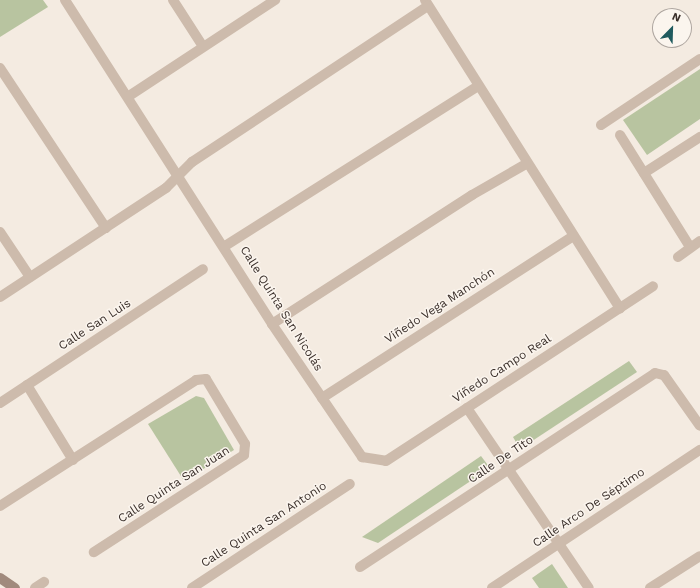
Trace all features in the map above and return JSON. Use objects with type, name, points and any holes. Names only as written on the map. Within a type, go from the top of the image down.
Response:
[{"type":"main road","points":[[0,578],[14,588]]},
{"type":"street","name":"Calle Quinta San Nicolás","points":[[64,0],[129,96],[178,175],[225,246],[272,324],[362,457]]},
{"type":"street","points":[[172,0],[202,45]]},
{"type":"street","points":[[129,96],[202,45],[275,0]]},
{"type":"street","points":[[0,297],[166,188],[192,162],[427,3],[526,164],[620,308]]},
{"type":"street","points":[[601,125],[700,59]]},
{"type":"street","points":[[0,68],[106,228]]},
{"type":"street","points":[[225,246],[478,86]]},
{"type":"street","points":[[620,135],[690,247]]},
{"type":"street","points":[[644,173],[700,137]]},
{"type":"street","points":[[272,324],[472,195],[526,164]]},
{"type":"street","points":[[0,232],[30,277]]},
{"type":"street","name":"Viñedo Vega Manchón","points":[[322,398],[573,236]]},
{"type":"street","points":[[678,257],[700,241]]},
{"type":"street","name":"Calle San Luis","points":[[0,403],[203,269]]},
{"type":"street","name":"Viñedo Campo Real","points":[[362,457],[386,461],[653,286]]},
{"type":"street","name":"Calle De Tito","points":[[360,567],[655,373],[664,375],[700,426]]},
{"type":"street","name":"Calle Quinta San Juan","points":[[0,506],[201,378],[210,383],[246,446],[244,455],[94,552]]},
{"type":"street","points":[[27,385],[73,460]]},
{"type":"street","points":[[466,408],[510,469],[589,588]]},
{"type":"street","name":"Calle Arco De Séptimo","points":[[492,588],[700,450]]},
{"type":"street","name":"Calle Quinta San Antonio","points":[[192,588],[350,484]]},
{"type":"street","points":[[650,588],[700,556]]},
{"type":"street","points":[[35,588],[44,582]]},
{"type":"green space","points":[[0,0],[43,0],[48,7],[0,37]]},
{"type":"green space","points":[[700,69],[700,119],[647,155],[623,120]]},
{"type":"green space","points":[[629,361],[637,372],[520,449],[513,437]]},
{"type":"green space","points":[[196,396],[204,398],[234,450],[184,481],[148,424]]},
{"type":"green space","points":[[481,456],[490,468],[378,543],[362,537]]},
{"type":"green space","points":[[552,564],[568,588],[539,588],[532,578]]}]
